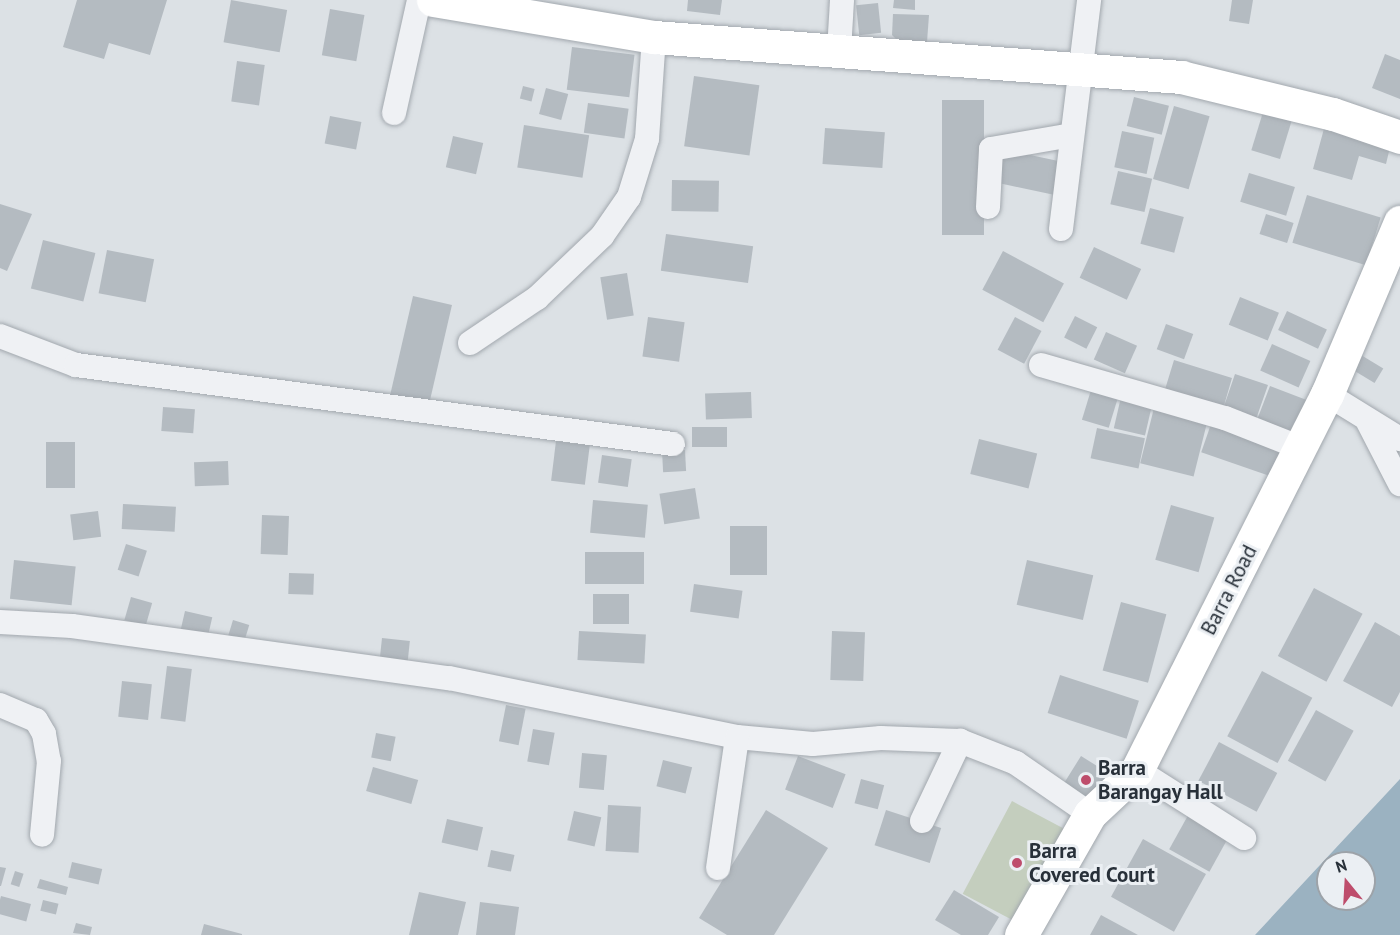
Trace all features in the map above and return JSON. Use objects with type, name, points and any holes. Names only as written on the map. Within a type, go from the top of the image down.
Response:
[{"type":"street","points":[[394,113],[419,0]]},
{"type":"street","points":[[433,0],[654,37],[1082,67],[1217,84],[1400,137]]},
{"type":"street","points":[[839,51],[842,0]]},
{"type":"street","points":[[1061,229],[1089,0]]},
{"type":"street","points":[[470,343],[537,298],[602,236],[629,197],[647,139],[654,37]]},
{"type":"street","points":[[988,207],[991,149],[1072,135]]},
{"type":"street","name":"Barra Road","points":[[1021,935],[1090,814],[1137,770],[1327,394],[1400,222]]},
{"type":"street","points":[[0,336],[76,365],[673,444]]},
{"type":"street","points":[[1041,365],[1225,418],[1301,448]]},
{"type":"street","points":[[1327,394],[1368,422],[1400,439]]},
{"type":"street","points":[[1368,422],[1400,484]]},
{"type":"street","points":[[0,622],[72,626],[449,678],[737,737],[813,744],[881,738],[960,741],[1016,763],[1090,814]]},
{"type":"street","points":[[0,705],[36,720],[44,734],[50,762],[42,835]]},
{"type":"street","points":[[718,868],[737,737]]},
{"type":"street","points":[[922,822],[960,741]]},
{"type":"street","points":[[1137,770],[1244,838]]},
{"type":"green space","name":"Barra Covered Court","points":[[1012,801],[1071,832],[1022,925],[963,894]]},
{"type":"water","points":[[1400,779],[1400,935],[1255,935],[1316,869],[1316,911],[1376,911],[1376,851],[1333,851]]},
{"type":"building","points":[[77,0],[167,0],[150,55],[109,43],[104,59],[63,47]]},
{"type":"building","points":[[231,0],[287,10],[280,52],[224,42]]},
{"type":"building","points":[[688,0],[722,0],[720,15],[687,11]]},
{"type":"building","points":[[894,0],[915,0],[915,10],[893,8]]},
{"type":"building","points":[[1232,0],[1253,0],[1249,24],[1229,21]]},
{"type":"building","points":[[878,3],[881,33],[859,35],[856,5]]},
{"type":"building","points":[[330,9],[364,15],[356,61],[322,55]]},
{"type":"building","points":[[893,14],[929,15],[927,42],[900,43],[892,35]]},
{"type":"building","points":[[572,47],[635,55],[629,97],[567,90]]},
{"type":"building","points":[[1385,54],[1400,60],[1400,99],[1372,88]]},
{"type":"building","points":[[237,61],[265,65],[259,105],[231,102]]},
{"type":"building","points":[[694,76],[759,85],[749,155],[684,146]]},
{"type":"building","points":[[523,86],[535,89],[531,102],[520,99]]},
{"type":"building","points":[[546,88],[568,94],[561,120],[539,114]]},
{"type":"building","points":[[1134,97],[1169,106],[1162,135],[1127,126]]},
{"type":"building","points":[[942,100],[984,100],[984,235],[942,235]]},
{"type":"building","points":[[588,103],[629,109],[624,138],[584,133]]},
{"type":"building","points":[[1174,106],[1210,116],[1189,189],[1153,179]]},
{"type":"building","points":[[1263,112],[1292,121],[1280,159],[1251,150]]},
{"type":"building","points":[[330,116],[361,122],[356,150],[325,143]]},
{"type":"building","points":[[524,125],[589,135],[582,178],[517,167]]},
{"type":"building","points":[[1325,125],[1391,143],[1386,164],[1359,156],[1352,180],[1313,169]]},
{"type":"building","points":[[825,128],[885,132],[882,168],[822,164]]},
{"type":"building","points":[[1122,131],[1154,138],[1147,174],[1114,167]]},
{"type":"building","points":[[453,136],[483,143],[476,174],[446,167]]},
{"type":"building","points":[[1002,149],[1067,163],[1059,196],[995,182]]},
{"type":"building","points":[[1118,171],[1152,179],[1144,212],[1110,204]]},
{"type":"building","points":[[1249,173],[1295,187],[1286,216],[1240,202]]},
{"type":"building","points":[[672,180],[719,181],[718,212],[671,211]]},
{"type":"building","points":[[1307,195],[1381,218],[1366,265],[1292,243]]},
{"type":"building","points":[[0,204],[32,214],[7,271],[0,268]]},
{"type":"building","points":[[1150,208],[1184,217],[1174,253],[1140,244]]},
{"type":"building","points":[[1266,214],[1294,223],[1287,243],[1260,234]]},
{"type":"building","points":[[666,234],[753,246],[748,283],[661,271]]},
{"type":"building","points":[[43,240],[95,253],[83,302],[31,289]]},
{"type":"building","points":[[1094,247],[1141,269],[1127,300],[1080,278]]},
{"type":"building","points":[[107,250],[154,259],[146,302],[99,293]]},
{"type":"building","points":[[1003,251],[1064,283],[1043,322],[982,290]]},
{"type":"building","points":[[627,273],[634,315],[607,320],[600,277]]},
{"type":"building","points":[[413,296],[452,305],[428,410],[389,401]]},
{"type":"building","points":[[1240,297],[1279,313],[1268,341],[1229,325]]},
{"type":"building","points":[[1287,311],[1327,330],[1318,349],[1278,330]]},
{"type":"building","points":[[1075,316],[1097,327],[1086,349],[1064,337]]},
{"type":"building","points":[[648,317],[685,322],[679,362],[642,357]]},
{"type":"building","points":[[1015,317],[1041,331],[1024,364],[998,350]]},
{"type":"building","points":[[1166,324],[1193,334],[1184,359],[1157,349]]},
{"type":"building","points":[[1106,332],[1137,346],[1125,373],[1094,359]]},
{"type":"building","points":[[1272,344],[1310,361],[1299,388],[1260,370]]},
{"type":"building","points":[[1361,355],[1383,368],[1375,383],[1352,370]]},
{"type":"building","points":[[1174,360],[1232,378],[1223,409],[1235,374],[1268,385],[1255,422],[1163,396]]},
{"type":"building","points":[[1270,386],[1309,401],[1297,434],[1257,419]]},
{"type":"building","points":[[1091,390],[1118,398],[1109,428],[1082,420]]},
{"type":"building","points":[[751,392],[752,418],[706,420],[705,394]]},
{"type":"building","points":[[1121,397],[1152,404],[1145,435],[1114,428]]},
{"type":"building","points":[[163,407],[195,409],[193,433],[161,431]]},
{"type":"building","points":[[1154,408],[1207,421],[1194,477],[1140,463]]},
{"type":"building","points":[[1211,424],[1288,450],[1278,479],[1201,452]]},
{"type":"building","points":[[692,427],[727,427],[727,447],[692,447]]},
{"type":"building","points":[[1097,428],[1145,438],[1138,469],[1091,458]]},
{"type":"building","points":[[979,439],[1037,454],[1029,488],[970,474]]},
{"type":"building","points":[[556,441],[590,445],[585,485],[551,481]]},
{"type":"building","points":[[46,442],[75,442],[75,488],[46,488]]},
{"type":"building","points":[[685,450],[686,471],[663,472],[662,451]]},
{"type":"building","points":[[602,455],[632,459],[628,487],[598,483]]},
{"type":"building","points":[[228,461],[229,485],[195,486],[194,462]]},
{"type":"building","points":[[695,488],[700,519],[664,524],[659,494]]},
{"type":"building","points":[[593,500],[648,505],[645,538],[590,533]]},
{"type":"building","points":[[123,504],[176,507],[175,532],[122,529]]},
{"type":"building","points":[[1171,505],[1214,517],[1199,572],[1155,560]]},
{"type":"building","points":[[98,511],[101,537],[73,540],[70,514]]},
{"type":"building","points":[[262,515],[289,516],[288,555],[261,554]]},
{"type":"building","points":[[730,526],[767,526],[767,575],[730,575]]},
{"type":"building","points":[[126,544],[147,551],[139,576],[118,570]]},
{"type":"building","points":[[585,552],[644,552],[644,584],[585,584]]},
{"type":"building","points":[[14,560],[76,566],[72,605],[10,599]]},
{"type":"building","points":[[1027,560],[1093,575],[1083,620],[1017,605]]},
{"type":"building","points":[[289,573],[314,574],[313,595],[288,594]]},
{"type":"building","points":[[694,584],[743,591],[739,619],[690,612]]},
{"type":"building","points":[[1314,588],[1363,614],[1326,682],[1278,656]]},
{"type":"building","points":[[593,594],[629,594],[629,624],[593,624]]},
{"type":"building","points":[[131,597],[152,603],[146,626],[124,620]]},
{"type":"building","points":[[1121,602],[1166,614],[1148,683],[1103,671]]},
{"type":"building","points":[[185,611],[212,617],[207,640],[180,633]]},
{"type":"building","points":[[233,620],[249,625],[244,642],[228,637]]},
{"type":"building","points":[[1375,622],[1400,636],[1400,692],[1392,707],[1343,681]]},
{"type":"building","points":[[579,631],[646,635],[644,663],[577,660]]},
{"type":"building","points":[[832,631],[865,632],[863,681],[830,680]]},
{"type":"building","points":[[382,638],[410,641],[407,667],[379,664]]},
{"type":"building","points":[[167,666],[192,669],[185,722],[161,719]]},
{"type":"building","points":[[1262,671],[1312,698],[1278,763],[1227,736]]},
{"type":"building","points":[[1060,675],[1139,701],[1127,739],[1048,713]]},
{"type":"building","points":[[122,681],[152,684],[148,720],[118,717]]},
{"type":"building","points":[[506,705],[526,709],[519,745],[499,741]]},
{"type":"building","points":[[1316,710],[1354,731],[1325,782],[1288,761]]},
{"type":"building","points":[[533,729],[555,733],[549,765],[527,761]]},
{"type":"building","points":[[376,733],[396,737],[391,761],[371,758]]},
{"type":"building","points":[[1219,742],[1277,773],[1257,812],[1198,781]]},
{"type":"building","points":[[582,753],[607,755],[604,790],[579,788]]},
{"type":"building","points":[[798,756],[846,774],[833,808],[785,790]]},
{"type":"building","name":"Barra Barangay Hall","points":[[1081,756],[1110,774],[1091,805],[1062,787]]},
{"type":"building","points":[[663,760],[692,767],[686,793],[656,786]]},
{"type":"building","points":[[373,767],[418,780],[411,804],[366,791]]},
{"type":"building","points":[[861,779],[884,785],[878,809],[855,803]]},
{"type":"building","points":[[608,805],[641,807],[639,853],[606,851]]},
{"type":"building","points":[[766,810],[828,848],[774,935],[727,935],[699,918]]},
{"type":"building","points":[[886,810],[941,828],[930,863],[875,845]]},
{"type":"building","points":[[1191,810],[1231,832],[1209,872],[1169,849]]},
{"type":"building","points":[[574,811],[601,817],[595,847],[567,840]]},
{"type":"building","points":[[447,819],[483,827],[478,851],[442,842]]},
{"type":"building","points":[[1143,839],[1206,874],[1174,932],[1111,897]]},
{"type":"building","points":[[491,850],[514,855],[511,872],[487,867]]},
{"type":"building","points":[[72,862],[102,869],[99,885],[68,878]]},
{"type":"building","points":[[0,867],[6,868],[1,886],[0,886]]},
{"type":"building","points":[[15,871],[24,874],[19,887],[11,884]]},
{"type":"building","points":[[40,879],[68,887],[66,895],[37,888]]},
{"type":"building","points":[[954,890],[999,917],[988,935],[961,935],[935,920]]},
{"type":"building","points":[[419,892],[466,902],[458,935],[409,935]]},
{"type":"building","points":[[1,896],[31,904],[26,921],[0,914]]},
{"type":"building","points":[[43,900],[59,904],[56,915],[40,911]]},
{"type":"building","points":[[480,902],[519,907],[515,935],[476,935]]},
{"type":"building","points":[[1101,915],[1138,935],[1090,935]]},
{"type":"building","points":[[76,923],[92,927],[90,935],[73,933]]},
{"type":"building","points":[[204,924],[242,934],[242,935],[201,935]]},
{"type":"place","name":"Barra Barangay Hall","points":[[1086,780]]},
{"type":"place","name":"Barra Covered Court","points":[[1017,863]]}]
